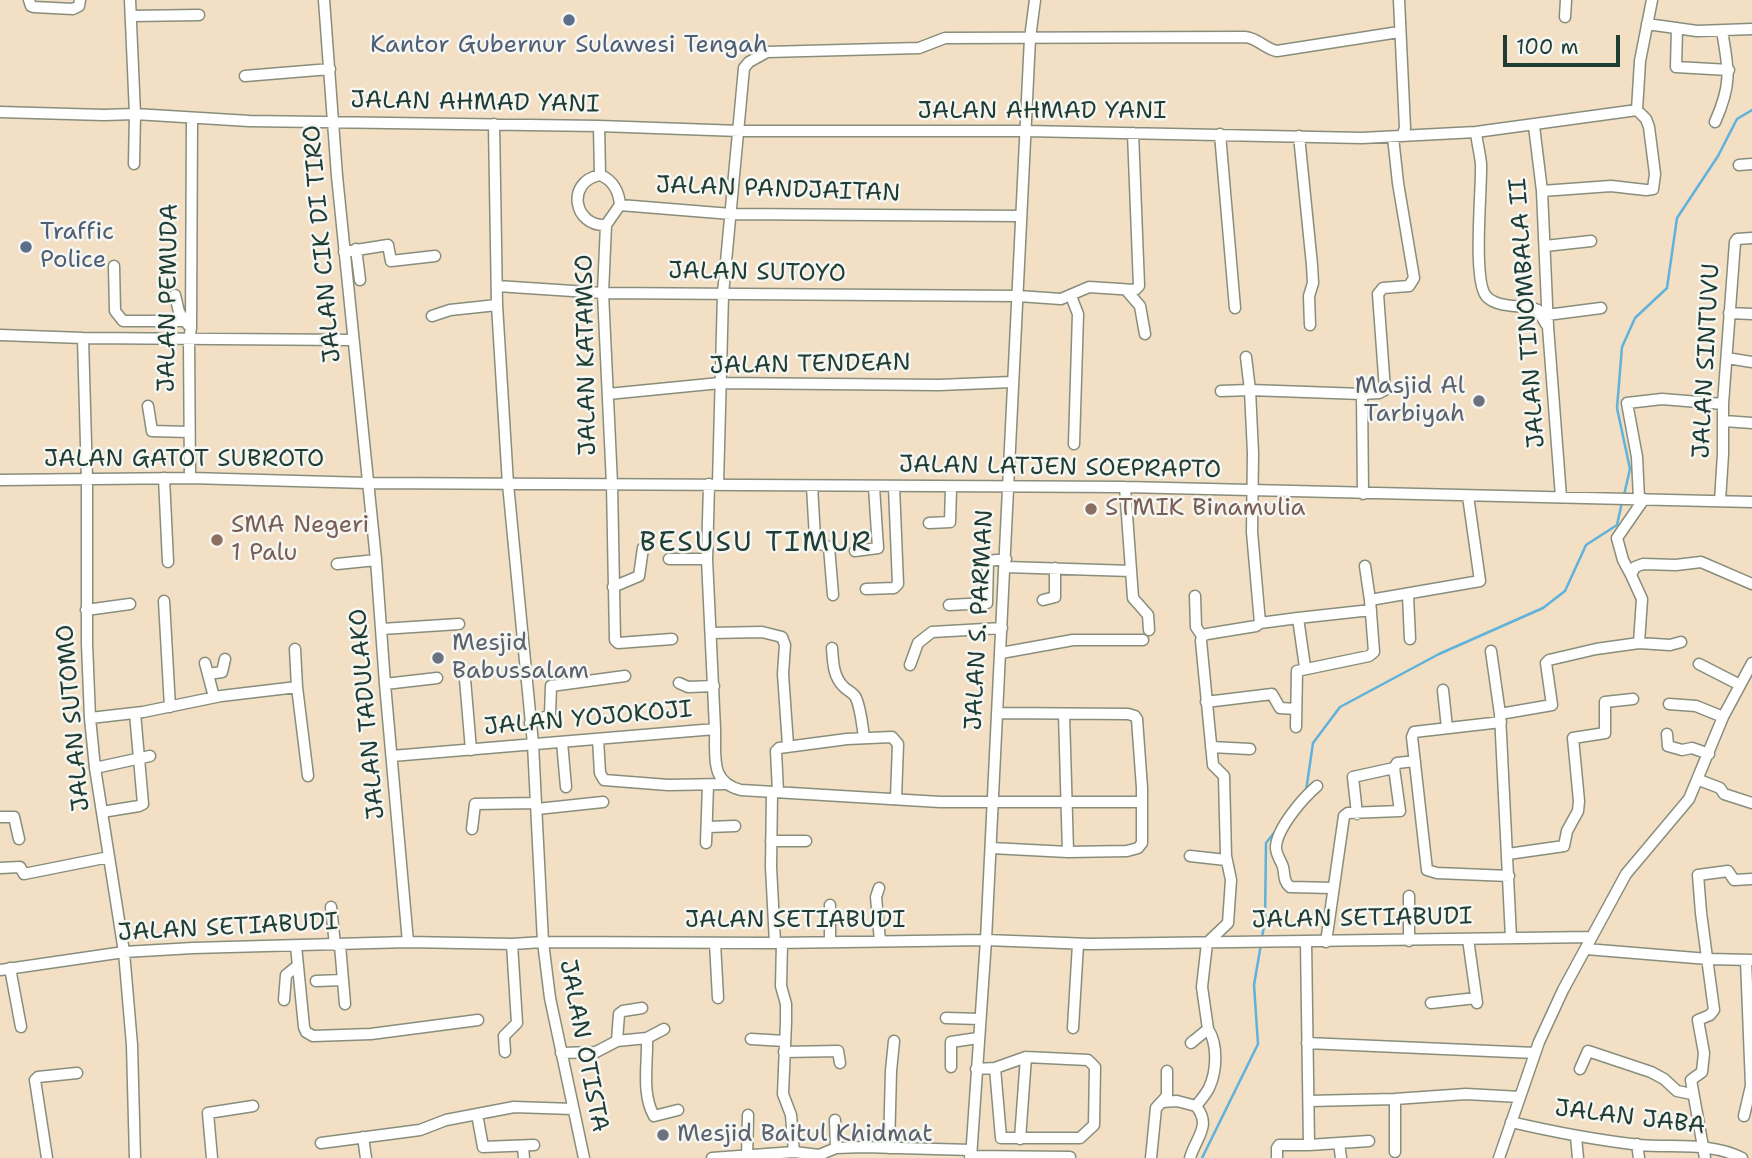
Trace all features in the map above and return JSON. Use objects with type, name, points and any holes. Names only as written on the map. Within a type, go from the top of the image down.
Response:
[{"type":"street","points":[[29,0],[34,7],[73,9],[79,6],[80,0]]},
{"type":"street","points":[[130,0],[135,114],[134,164]]},
{"type":"street","name":"JALAN CIK DI TIRO","points":[[324,0],[344,252],[367,483]]},
{"type":"street","name":"JALAN S. PARMAN","points":[[971,1155],[986,940],[1006,563],[1012,382],[1030,38],[1035,0]]},
{"type":"street","points":[[1222,391],[1362,394],[1380,393],[1385,389],[1378,292],[1383,288],[1409,286],[1414,281],[1398,137],[1405,128],[1399,0]]},
{"type":"street","points":[[1565,18],[1566,0]]},
{"type":"street","points":[[1542,191],[1611,186],[1653,189],[1655,174],[1649,127],[1646,119],[1637,110],[1640,61],[1652,0]]},
{"type":"street","points":[[131,16],[199,15]]},
{"type":"street","points":[[1647,24],[1677,29],[1752,29]]},
{"type":"street","points":[[1677,29],[1676,68],[1729,70]]},
{"type":"street","points":[[1715,122],[1725,98],[1729,70],[1722,31]]},
{"type":"street","points":[[715,729],[707,559],[714,484],[723,294],[744,68],[754,58],[767,52],[900,50],[919,48],[945,38],[1245,37],[1277,51],[1399,32]]},
{"type":"street","points":[[245,76],[330,69]]},
{"type":"street","name":"JALAN AHMAD YANI","points":[[0,112],[740,131],[1026,131],[1398,137],[1476,132],[1637,110]]},
{"type":"street","name":"JALAN PEMUDA","points":[[190,478],[188,329],[192,119]]},
{"type":"street","name":"JALAN OTISTA","points":[[494,124],[497,305],[508,484],[533,744],[543,942],[550,998],[584,1158]]},
{"type":"street","name":"JALAN TINOMBALA II","points":[[1534,125],[1542,191],[1547,315],[1561,498]]},
{"type":"street","points":[[599,126],[600,175]]},
{"type":"street","points":[[1476,132],[1481,162],[1479,257],[1482,290],[1496,303],[1538,310],[1544,316],[1548,327]]},
{"type":"street","points":[[1133,134],[1139,286],[1127,291],[1140,306],[1144,334]]},
{"type":"street","points":[[1220,134],[1235,308]]},
{"type":"street","points":[[1299,136],[1312,265],[1310,325]]},
{"type":"street","points":[[1739,165],[1752,164]]},
{"type":"street","name":"JALAN PANDJAITAN","points":[[600,175],[608,178],[614,186],[620,205],[731,214],[1021,216]]},
{"type":"street","name":"JALAN KATAMSO","points":[[600,175],[585,182],[577,195],[586,218],[599,226],[606,225]]},
{"type":"street","name":"JALAN KATAMSO","points":[[620,205],[606,225],[603,293],[616,642],[672,639]]},
{"type":"street","name":"JALAN SINTUVU","points":[[1720,501],[1723,404],[1735,242],[1737,239],[1752,238]]},
{"type":"street","points":[[1545,246],[1591,241]]},
{"type":"street","points":[[344,252],[388,246],[391,261],[435,256]]},
{"type":"street","points":[[356,249],[360,280]]},
{"type":"street","points":[[114,266],[115,311],[123,321],[188,329],[352,340]]},
{"type":"street","name":"JALAN SUTOYO","points":[[497,286],[603,293],[1018,296],[1056,299],[1071,296],[1089,287],[1127,291]]},
{"type":"street","points":[[175,295],[179,312],[188,329]]},
{"type":"street","points":[[1071,296],[1078,314],[1074,444]]},
{"type":"street","points":[[432,316],[450,310],[497,305]]},
{"type":"street","points":[[1547,315],[1601,308]]},
{"type":"street","points":[[1729,313],[1752,314]]},
{"type":"street","points":[[0,335],[83,338],[188,329]]},
{"type":"street","name":"JALAN SUTOMO","points":[[83,338],[90,718],[95,768],[124,952],[132,1045],[135,1158]]},
{"type":"street","points":[[1246,357],[1250,390],[1252,532],[1260,623]]},
{"type":"street","points":[[1727,358],[1752,362]]},
{"type":"street","name":"JALAN TENDEAN","points":[[608,394],[720,383],[939,385],[1012,382]]},
{"type":"street","points":[[1362,394],[1363,494]]},
{"type":"street","points":[[1639,643],[1642,602],[1623,560],[1617,538],[1640,499],[1637,457],[1627,403],[1662,399],[1723,404]]},
{"type":"street","points":[[148,406],[152,431],[189,432]]},
{"type":"street","points":[[1724,421],[1752,423]]},
{"type":"street","points":[[164,478],[168,562]]},
{"type":"street","name":"JALAN GATOT SUBROTO","points":[[0,480],[190,478],[367,483]]},
{"type":"street","name":"JALAN LATJEN SOEPRAPTO","points":[[367,483],[1125,487],[1752,502]]},
{"type":"street","name":"JALAN TADULAKO","points":[[367,483],[376,560],[408,942]]},
{"type":"street","points":[[812,486],[815,538],[818,543],[829,547],[834,595]]},
{"type":"street","points":[[855,551],[878,548],[874,487]]},
{"type":"street","points":[[866,589],[897,588],[894,487]]},
{"type":"street","points":[[1125,487],[1133,598],[1148,615],[1149,630]]},
{"type":"street","points":[[929,523],[950,522],[951,488]]},
{"type":"street","points":[[1202,636],[1260,623],[1370,605],[1408,594],[1480,580],[1468,496]]},
{"type":"street","points":[[613,587],[639,576],[643,548]]},
{"type":"street","points":[[669,558],[707,559]]},
{"type":"street","points":[[337,564],[376,560]]},
{"type":"street","points":[[987,603],[988,561],[1055,568],[1131,571]]},
{"type":"street","points":[[1631,575],[1632,569],[1641,565],[1698,562],[1752,584]]},
{"type":"street","points":[[1296,727],[1297,672],[1305,667],[1373,654],[1365,566]]},
{"type":"street","points":[[1043,600],[1055,597],[1055,568]]},
{"type":"street","points":[[1408,594],[1410,639]]},
{"type":"street","points":[[1195,596],[1196,626],[1202,636],[1213,765],[1224,776],[1226,860],[1231,880],[1228,923],[1207,943],[1202,987],[1215,1058],[1210,1087],[1196,1106]]},
{"type":"street","points":[[164,601],[170,707]]},
{"type":"street","points":[[949,605],[1004,602]]},
{"type":"street","points":[[86,610],[130,604]]},
{"type":"street","points":[[1298,618],[1305,667]]},
{"type":"street","points":[[382,629],[459,624]]},
{"type":"street","points":[[910,665],[918,643],[932,632],[1002,628]]},
{"type":"street","points":[[711,633],[762,632],[782,636],[785,645],[783,674],[788,746]]},
{"type":"street","points":[[1001,653],[1073,640],[1143,640]]},
{"type":"street","points":[[1509,876],[1428,871],[1412,737],[1414,732],[1501,718],[1551,706],[1553,703],[1546,663],[1549,660],[1639,643],[1670,645],[1681,642]]},
{"type":"street","points":[[832,648],[837,676],[844,688],[852,692],[857,699],[864,737]]},
{"type":"street","points":[[295,649],[307,776]]},
{"type":"street","points":[[1491,651],[1501,718],[1511,938]]},
{"type":"street","points":[[214,697],[206,669],[222,672],[225,659]]},
{"type":"street","points":[[1499,1158],[1535,1053],[1553,1012],[1626,874],[1685,806],[1699,780],[1723,717],[1752,663]]},
{"type":"street","points":[[1699,664],[1740,685]]},
{"type":"street","points":[[530,723],[550,715],[551,686],[625,676]]},
{"type":"street","points":[[385,684],[437,678]]},
{"type":"street","points":[[465,679],[471,750]]},
{"type":"street","points":[[679,683],[688,687],[714,686]]},
{"type":"street","points":[[90,718],[135,713],[214,697],[297,687]]},
{"type":"street","points":[[1443,690],[1447,727]]},
{"type":"street","points":[[1206,702],[1272,694],[1280,708],[1296,709]]},
{"type":"street","points":[[1508,854],[1564,846],[1568,826],[1579,806],[1573,738],[1605,733],[1606,701],[1633,699]]},
{"type":"street","points":[[1669,704],[1696,705],[1723,717]]},
{"type":"street","points":[[102,812],[142,805],[145,757],[135,713]]},
{"type":"street","points":[[991,848],[1068,852],[1127,851],[1138,848],[1142,843],[1135,716],[998,713]]},
{"type":"street","points":[[1064,714],[1068,852]]},
{"type":"street","name":"JALAN YOJOKOJI","points":[[392,757],[715,729],[717,767],[719,777],[725,784]]},
{"type":"street","points":[[1667,734],[1668,746],[1682,750],[1692,748],[1709,754]]},
{"type":"street","points":[[794,1152],[789,1107],[784,1099],[786,1008],[781,986],[771,841],[776,751],[788,746],[864,737],[892,737],[898,744],[896,798]]},
{"type":"street","points":[[598,739],[600,773],[604,780],[725,784],[741,790],[992,803],[1141,802]]},
{"type":"street","points":[[562,742],[566,788]]},
{"type":"street","points":[[1211,747],[1250,748]]},
{"type":"street","points":[[95,768],[145,757]]},
{"type":"street","points":[[1326,942],[1343,818],[1346,814],[1399,811],[1394,768],[1397,763],[1415,761]]},
{"type":"street","points":[[1357,814],[1353,778],[1394,768]]},
{"type":"street","points":[[1699,780],[1720,788],[1724,794],[1752,803]]},
{"type":"street","points":[[706,843],[708,785]]},
{"type":"street","points":[[1317,786],[1295,809],[1277,840],[1275,850],[1290,887],[1333,888]]},
{"type":"street","points":[[472,829],[475,804],[537,806],[603,802]]},
{"type":"street","points":[[0,817],[14,817],[19,839]]},
{"type":"street","points":[[708,827],[734,826]]},
{"type":"street","points":[[771,841],[806,841]]},
{"type":"street","points":[[1190,856],[1226,860]]},
{"type":"street","points":[[0,869],[20,867],[24,874],[109,857]]},
{"type":"street","points":[[1703,1153],[1691,1080],[1702,1072],[1704,1054],[1698,1020],[1710,1015],[1714,1010],[1698,874],[1728,871],[1734,880],[1752,879]]},
{"type":"street","points":[[879,888],[876,897],[880,942]]},
{"type":"street","points":[[1409,896],[1409,941]]},
{"type":"street","points":[[830,905],[830,942]]},
{"type":"street","points":[[331,907],[345,1004]]},
{"type":"street","name":"JALAN SETIABUDI","points":[[5,969],[124,952],[408,942],[880,942],[920,947],[986,940],[1078,944],[1592,937]]},
{"type":"street","points":[[1431,1003],[1476,1001],[1468,939]]},
{"type":"street","points":[[1306,942],[1309,1145]]},
{"type":"street","points":[[715,943],[718,998]]},
{"type":"street","points":[[505,1052],[504,1036],[517,1023],[512,944]]},
{"type":"street","points":[[1073,1028],[1078,944]]},
{"type":"street","points":[[296,946],[304,1027],[306,1032],[313,1036],[371,1034],[478,1020]]},
{"type":"street","points":[[1586,949],[1749,960],[1751,1086],[1744,1116]]},
{"type":"street","points":[[284,1000],[286,973],[297,966]]},
{"type":"street","points":[[5,969],[21,1027]]},
{"type":"street","points":[[316,981],[343,979]]},
{"type":"street","points":[[617,1041],[619,1014],[642,1008]]},
{"type":"street","points":[[946,1018],[979,1019]]},
{"type":"street","points":[[1194,1041],[1208,1028]]},
{"type":"street","points":[[561,1053],[596,1052],[617,1041],[647,1038],[664,1029]]},
{"type":"street","points":[[647,1038],[646,1086],[651,1111],[654,1116],[678,1110]]},
{"type":"street","points":[[951,1068],[951,1042],[978,1038]]},
{"type":"street","points":[[751,1039],[784,1046],[838,1051],[840,1063]]},
{"type":"street","points":[[889,1147],[894,1041]]},
{"type":"street","points":[[1307,1043],[1535,1053]]},
{"type":"street","points":[[1580,1069],[1588,1051],[1651,1072],[1675,1089],[1692,1094]]},
{"type":"street","points":[[976,1069],[995,1068],[1026,1057],[1072,1058],[1093,1063],[1094,1125],[1080,1138],[1004,1139],[999,1135],[995,1068]]},
{"type":"street","points":[[1020,1139],[1026,1057]]},
{"type":"street","points":[[1151,1158],[1156,1108],[1167,1096],[1167,1071]]},
{"type":"street","points":[[47,1158],[35,1080],[38,1077],[77,1073]]},
{"type":"street","points":[[1309,1101],[1473,1094],[1520,1097]]},
{"type":"street","points":[[1395,1099],[1395,1152]]},
{"type":"street","points":[[1162,1102],[1177,1101],[1196,1106],[1202,1114],[1205,1123],[1190,1158]]},
{"type":"street","points":[[212,1158],[208,1113],[253,1106]]},
{"type":"street","points":[[321,1143],[420,1130],[439,1122],[514,1107],[573,1109]]},
{"type":"street","points":[[477,1114],[483,1147],[527,1150]]},
{"type":"street","points":[[747,1156],[748,1115]]},
{"type":"street","points":[[835,1120],[836,1148]]},
{"type":"street","name":"JALAN JABA","points":[[1511,1122],[1576,1137],[1703,1153],[1720,1149],[1742,1158]]},
{"type":"street","points":[[363,1137],[366,1158]]},
{"type":"street","points":[[1576,1137],[1578,1158]]},
{"type":"street","points":[[1277,1158],[1277,1148],[1281,1144],[1369,1142]]},
{"type":"street","points":[[1339,1143],[1341,1158]]},
{"type":"street","points":[[1637,1144],[1639,1158]]},
{"type":"street","points":[[712,1158],[794,1152],[819,1154],[836,1148],[863,1153],[889,1147],[971,1155],[1070,1157]]},
{"type":"waterway","points":[[1624,495],[1630,469],[1617,408],[1622,347],[1635,318],[1667,288],[1677,218],[1718,156],[1737,119],[1752,110]]},
{"type":"waterway","points":[[1306,791],[1313,743],[1340,707],[1439,654],[1543,608],[1565,591],[1586,545],[1617,525],[1622,502]]},
{"type":"waterway","points":[[1262,937],[1265,921],[1266,843],[1277,829]]},
{"type":"waterway","points":[[1202,1158],[1258,1044],[1254,985],[1261,944]]},
{"type":"place","name":"Kantor Gubernur Sulawesi Tengah","points":[[569,20]]},
{"type":"place","name":"Traffic Police","points":[[26,247]]},
{"type":"place","name":"Masjid Al Tarbiyah","points":[[1479,401]]},
{"type":"place","name":"STMIK Binamulia","points":[[1091,509]]},
{"type":"place","name":"SMA Negeri 1 Palu","points":[[217,540]]},
{"type":"place","name":"Mesjid Babussalam","points":[[438,658]]},
{"type":"place","name":"Mesjid Baitul Khidmat","points":[[663,1135]]},
{"type":"district","name":"BESUSU TIMUR","points":[[756,544]]}]
